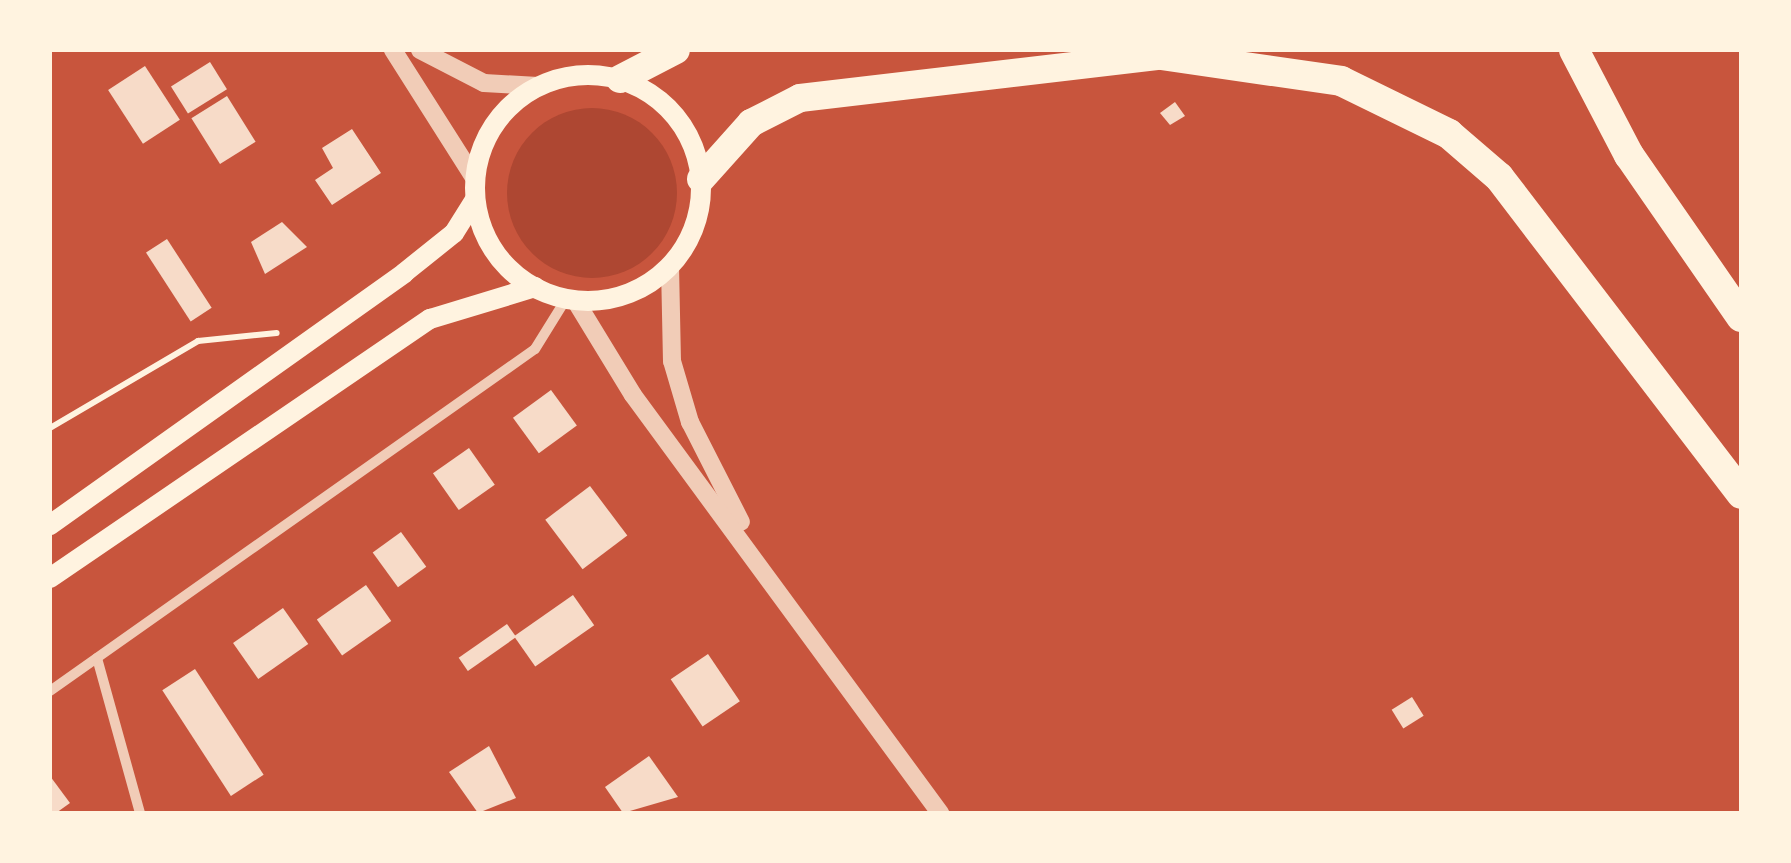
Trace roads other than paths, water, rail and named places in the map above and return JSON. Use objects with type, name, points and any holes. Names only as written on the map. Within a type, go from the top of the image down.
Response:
[{"type":"highway","points":[[620,78],[676,50]]},
{"type":"highway","points":[[702,179],[751,123],[800,98],[1230,50]]},
{"type":"highway","points":[[1574,50],[1630,155],[1741,318]]},
{"type":"highway","points":[[1161,55],[1341,81],[1449,134],[1499,177],[1741,494]]},
{"type":"main road","points":[[50,524],[305,346],[454,233],[475,190],[494,124],[538,86],[620,78],[684,127],[702,179],[689,240],[670,266],[627,294],[570,300],[535,287],[485,235],[475,190]]},
{"type":"main road","points":[[50,578],[430,319],[535,287]]},
{"type":"street","points":[[393,50],[475,190]]},
{"type":"street","points":[[420,50],[484,83],[538,86]]},
{"type":"street","points":[[670,266],[672,361],[690,422],[762,563]]},
{"type":"street","points":[[50,691],[536,349],[570,300],[632,395],[762,563],[940,813]]},
{"type":"street","points":[[97,658],[140,813]]}]
